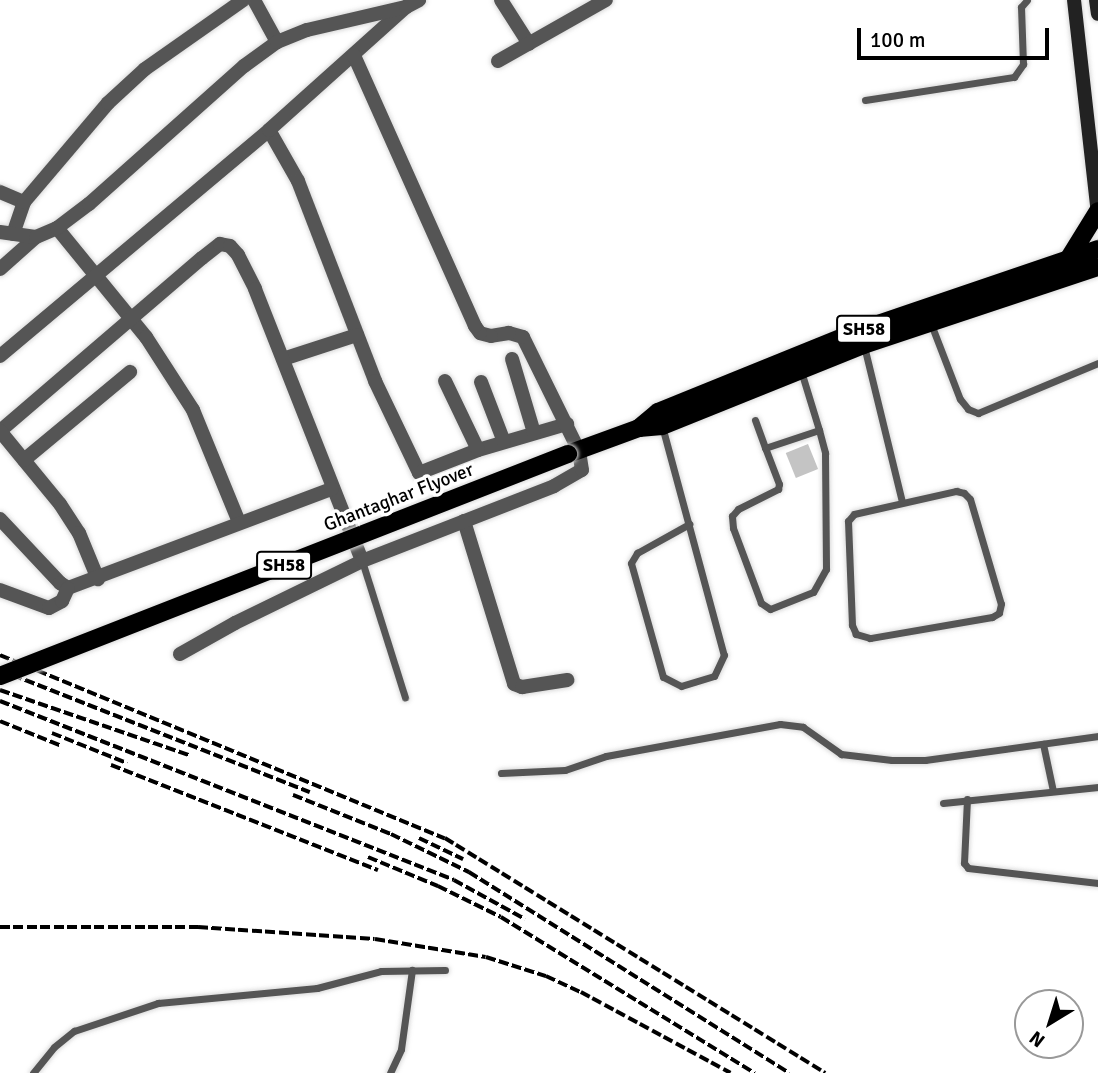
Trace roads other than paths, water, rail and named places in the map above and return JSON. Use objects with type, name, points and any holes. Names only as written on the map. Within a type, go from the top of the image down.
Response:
[{"type":"main road","points":[[1069,258],[1098,212],[1074,0]]},
{"type":"main road","points":[[1096,0],[1098,14]]},
{"type":"main road","name":"SH58","points":[[798,364],[857,331],[1098,249]]},
{"type":"main road","name":"SH58","points":[[573,453],[798,364],[1098,267]]},
{"type":"main road","name":"Ghantaghar Flyover","points":[[0,676],[573,453]]},
{"type":"street","points":[[36,237],[7,233],[24,201],[125,86],[243,0]]},
{"type":"street","points":[[254,0],[277,42]]},
{"type":"street","points":[[501,0],[529,44]]},
{"type":"street","points":[[498,61],[606,0]]},
{"type":"street","points":[[0,269],[36,237],[57,228],[89,204],[244,65],[277,42],[307,30],[412,3]]},
{"type":"street","points":[[0,356],[269,130],[412,3]]},
{"type":"street","points":[[180,654],[235,623],[362,561],[576,476],[583,464],[573,453],[566,424],[523,337],[509,333],[491,336],[480,333],[475,326],[354,55]]},
{"type":"street","points":[[269,130],[298,181],[357,335],[419,472],[478,450],[566,424]]},
{"type":"street","points":[[0,192],[24,201]]},
{"type":"street","points":[[57,228],[132,320],[194,410],[239,522]]},
{"type":"street","points":[[98,579],[79,533],[61,504],[0,431],[220,244],[230,246],[238,255],[255,289],[362,561]]},
{"type":"street","points":[[283,359],[357,335]]},
{"type":"street","points":[[512,359],[534,433]]},
{"type":"street","points":[[24,460],[130,372]]},
{"type":"street","points":[[445,381],[478,450]]},
{"type":"street","points":[[481,382],[504,442]]},
{"type":"street","points":[[0,590],[49,608],[62,601],[68,588],[98,579],[239,522],[332,489]]},
{"type":"street","points":[[0,519],[60,583],[68,588]]},
{"type":"street","points":[[464,521],[514,684],[522,687],[566,680]]},
{"type":"lane","points":[[865,100],[1014,77],[1021,72],[1023,64],[1021,7],[1027,0]]},
{"type":"lane","points":[[930,323],[960,399],[968,409],[978,413],[1098,363]]},
{"type":"lane","points":[[863,345],[902,502]]},
{"type":"lane","points":[[755,420],[779,484],[778,489],[737,509],[732,516],[733,527],[761,603],[770,609],[813,592],[826,569],[825,453],[798,364]]},
{"type":"lane","points":[[660,419],[689,524],[724,655],[715,676],[681,686],[663,677],[631,564],[637,553],[689,524]]},
{"type":"lane","points":[[765,448],[819,430]]},
{"type":"lane","points":[[956,491],[964,492],[970,499],[1002,604],[999,612],[992,617],[870,638],[856,634],[852,625],[848,521],[854,514],[902,502],[956,491]]},
{"type":"lane","points":[[362,561],[405,697]]},
{"type":"lane","points":[[501,773],[565,770],[606,756],[780,724],[803,727],[841,754],[892,760],[925,760],[1098,736]]},
{"type":"lane","points":[[1044,744],[1052,791]]},
{"type":"lane","points":[[943,803],[1098,788]]},
{"type":"lane","points":[[967,799],[964,863],[968,869],[1098,883]]},
{"type":"lane","points":[[390,1073],[401,1049],[412,970]]},
{"type":"lane","points":[[33,1073],[54,1047],[74,1031],[158,1003],[317,988],[366,973],[445,970]]},
{"type":"railway","points":[[0,655],[445,838],[825,1073]]},
{"type":"railway","points":[[0,670],[310,792]]},
{"type":"railway","points":[[0,690],[189,755]]},
{"type":"railway","points":[[0,701],[454,880],[525,919]]},
{"type":"railway","points":[[0,721],[62,746]]},
{"type":"railway","points":[[52,733],[127,763]]},
{"type":"railway","points":[[111,765],[378,870]]},
{"type":"railway","points":[[293,795],[391,834],[469,872],[789,1073]]},
{"type":"railway","points":[[419,838],[463,859]]},
{"type":"railway","points":[[368,857],[438,886],[501,917],[755,1073]]},
{"type":"railway","points":[[0,927],[198,927],[375,939],[486,957],[546,976],[581,992],[731,1073]]}]
